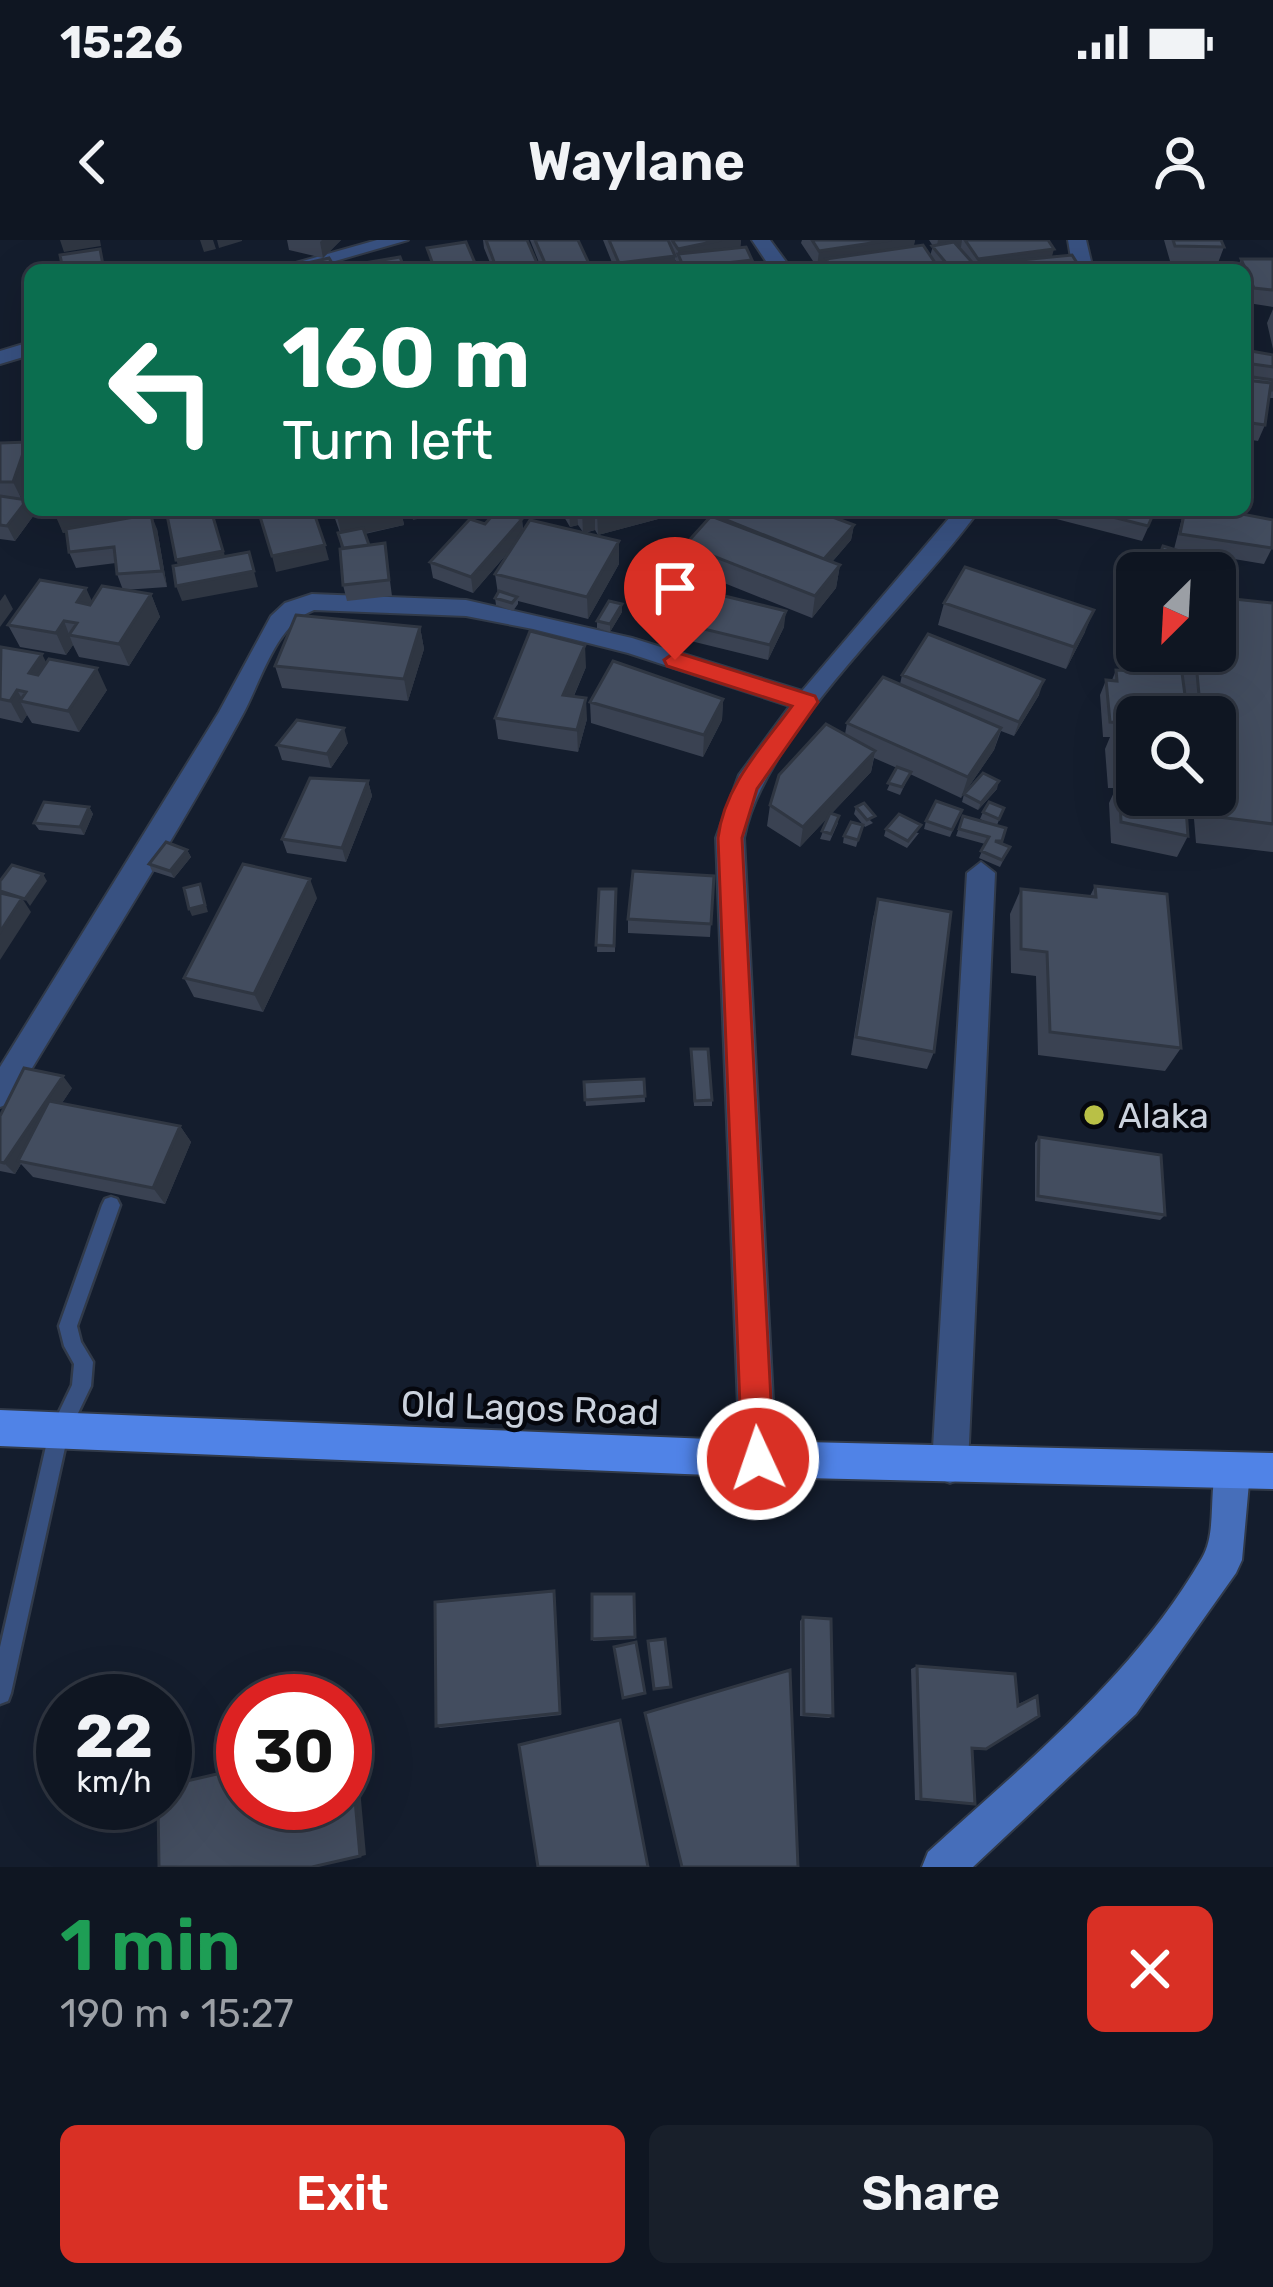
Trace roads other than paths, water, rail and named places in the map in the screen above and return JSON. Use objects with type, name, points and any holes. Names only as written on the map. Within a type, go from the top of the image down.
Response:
[{"type":"main road","name":"Old Lagos Road","points":[[0,1428],[758,1459],[1273,1471]]},
{"type":"street","points":[[300,264],[362,245],[399,240]]},
{"type":"street","points":[[758,1459],[730,838],[733,818],[746,785],[807,702],[963,516]]},
{"type":"street","points":[[0,1094],[230,715],[279,622],[293,609],[312,602],[466,608],[632,646],[807,702]]},
{"type":"street","points":[[950,1465],[981,873]]},
{"type":"street","points":[[943,1867],[1122,1700],[1223,1560],[1232,1472]]},
{"type":"lane","points":[[0,1693],[59,1432],[81,1386],[84,1362],[68,1327],[111,1205]]},
{"type":"place","name":"Alaka","points":[[1094,1115]]}]
